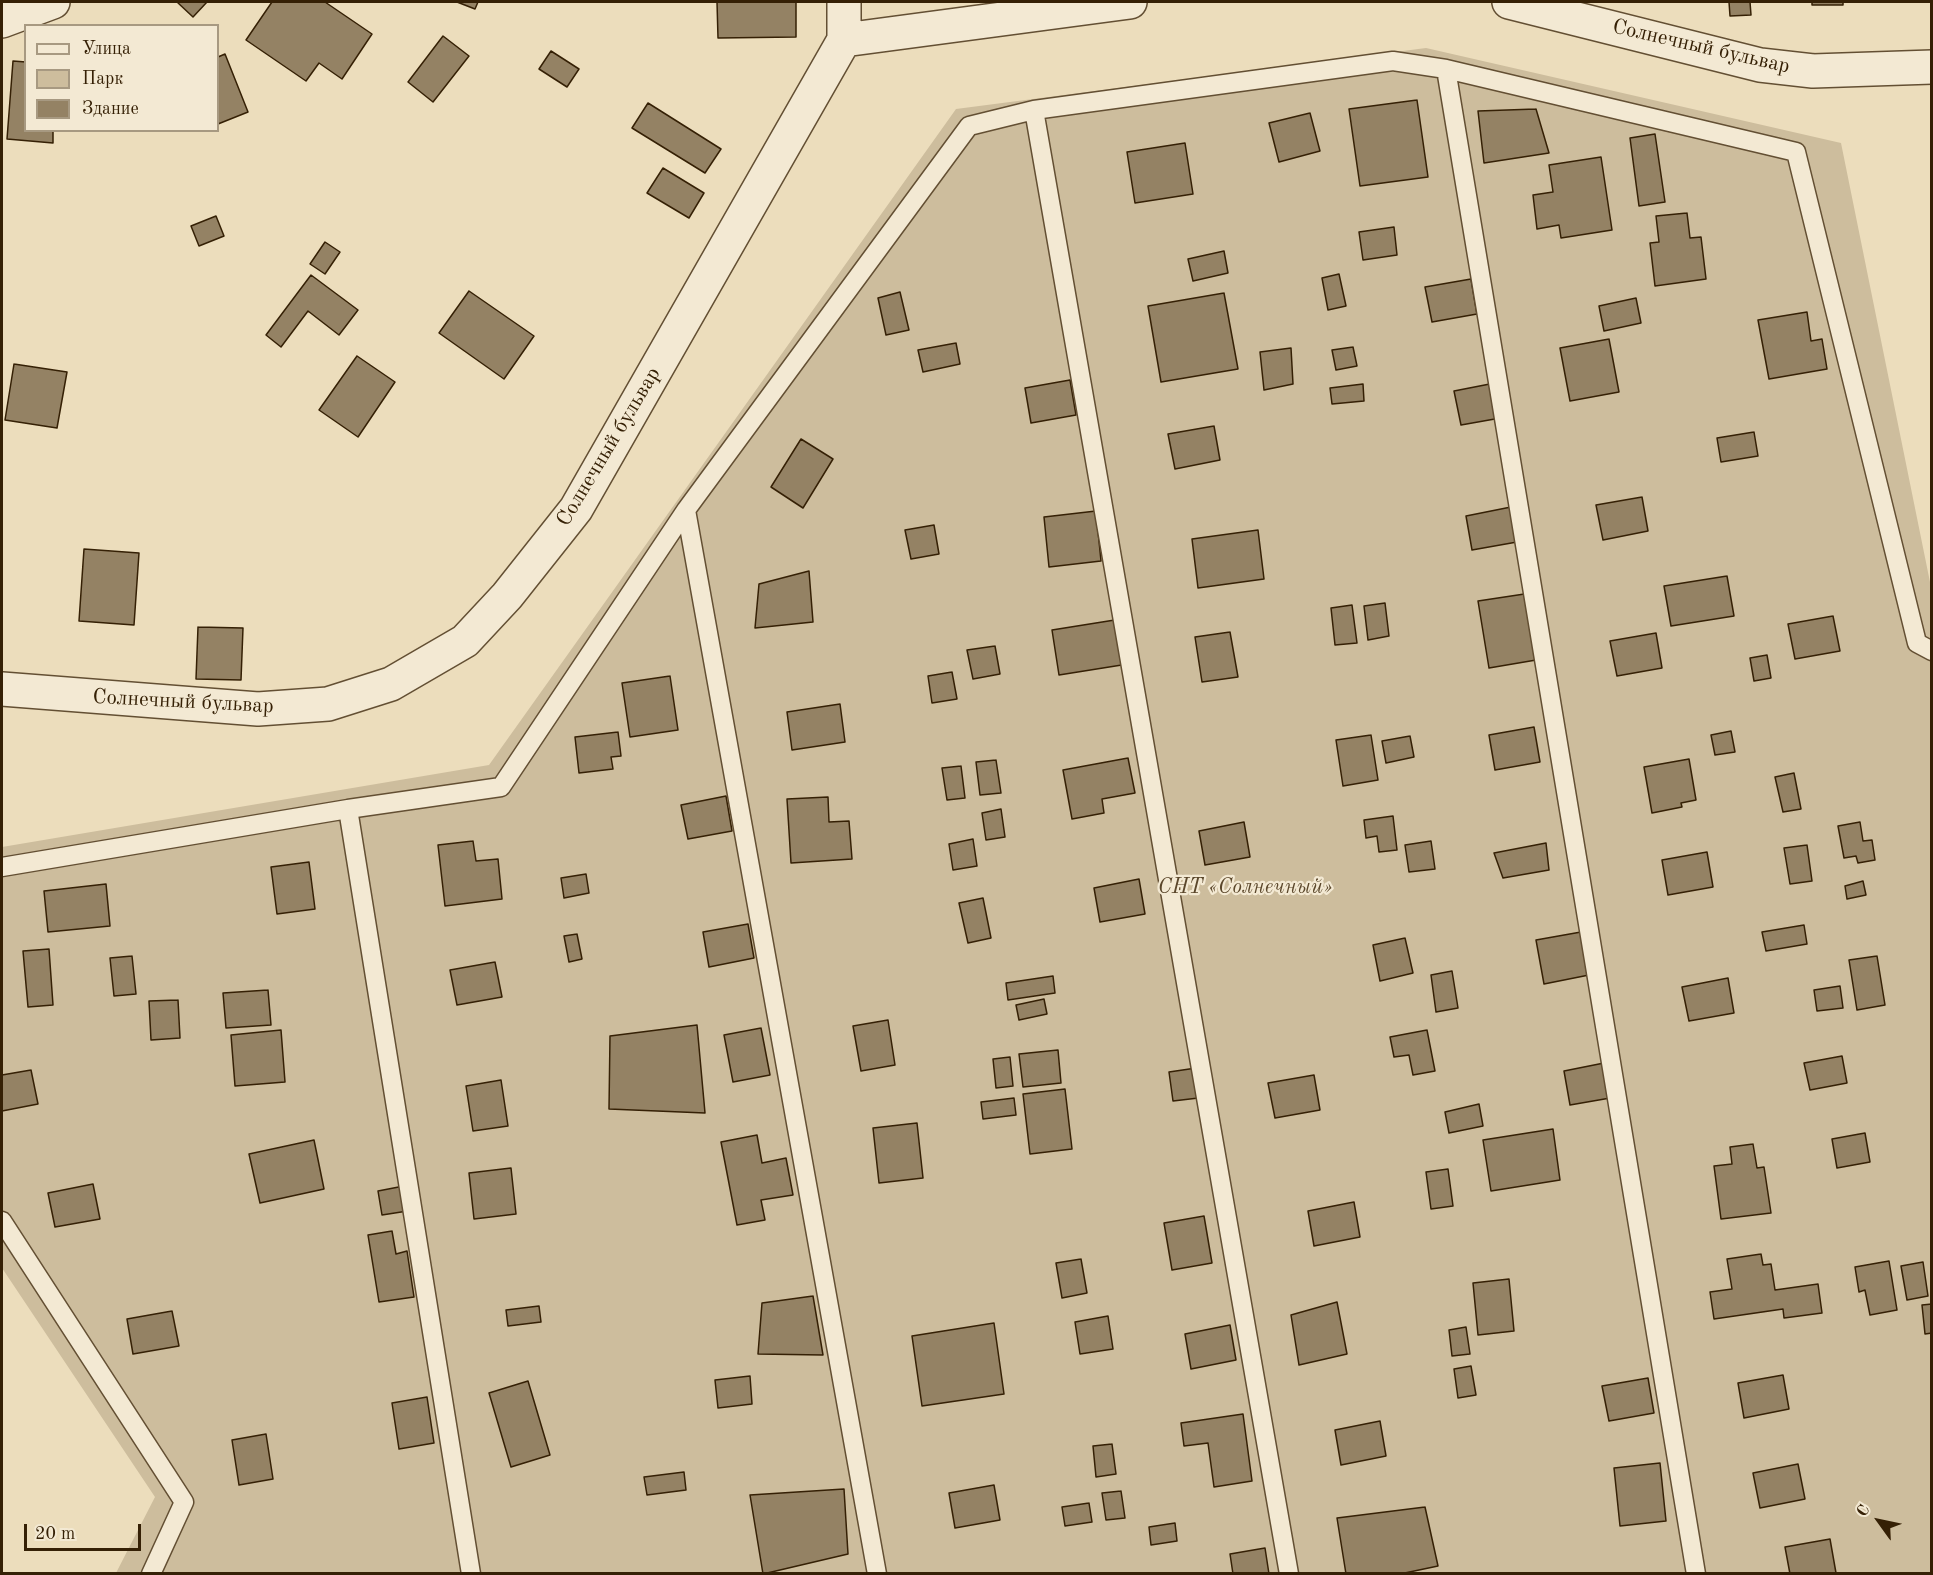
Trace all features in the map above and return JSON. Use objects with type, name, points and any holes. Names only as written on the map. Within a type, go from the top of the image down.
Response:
[{"type":"street","points":[[2,21],[53,2]]},
{"type":"street","name":"Солнечный бульвар","points":[[2,689],[258,709],[328,704],[391,684],[465,641],[507,596],[576,509],[844,40],[844,2]]},
{"type":"street","points":[[844,40],[1130,2]]},
{"type":"street","name":"Солнечный бульвар","points":[[1509,2],[1760,65],[1813,71],[1932,67]]},
{"type":"lane","points":[[2,867],[348,809],[501,787],[686,510],[969,126],[1034,110],[1393,61],[1446,69],[1796,152],[1917,643],[1932,651]]},
{"type":"lane","points":[[1446,69],[1696,1574]]},
{"type":"lane","points":[[1034,110],[1289,1574]]},
{"type":"lane","points":[[686,510],[877,1574]]},
{"type":"lane","points":[[348,809],[471,1574]]},
{"type":"lane","points":[[2,1221],[184,1502],[151,1574]]},
{"type":"green space","name":"СНТ «Солнечный»","points":[[1426,48],[1841,143],[1931,587],[1931,1573],[116,1573],[155,1497],[2,1268],[2,847],[489,765],[956,109]]},
{"type":"building","points":[[177,2],[207,2],[193,17]]},
{"type":"building","points":[[272,2],[325,2],[372,34],[342,79],[319,63],[306,81],[246,40]]},
{"type":"building","points":[[457,2],[478,2],[475,9]]},
{"type":"building","points":[[717,2],[796,2],[796,37],[718,38]]},
{"type":"building","points":[[1729,2],[1750,2],[1751,15],[1730,16]]},
{"type":"building","points":[[1812,2],[1843,2],[1843,5],[1812,5]]},
{"type":"building","points":[[443,36],[469,56],[433,102],[408,82]]},
{"type":"building","points":[[551,51],[579,69],[567,87],[539,69]]},
{"type":"building","points":[[225,54],[248,112],[219,124],[219,57]]},
{"type":"building","points":[[13,61],[24,62],[24,132],[53,132],[53,143],[7,139]]},
{"type":"building","points":[[1417,100],[1428,177],[1360,186],[1349,109]]},
{"type":"building","points":[[648,103],[721,149],[705,173],[632,128]]},
{"type":"building","points":[[1536,109],[1549,153],[1484,163],[1478,111]]},
{"type":"building","points":[[1310,113],[1320,151],[1279,162],[1269,123]]},
{"type":"building","points":[[1655,134],[1665,202],[1639,206],[1630,138]]},
{"type":"building","points":[[1185,143],[1193,194],[1135,203],[1127,152]]},
{"type":"building","points":[[1601,157],[1612,230],[1561,238],[1559,225],[1537,229],[1533,195],[1553,192],[1549,165]]},
{"type":"building","points":[[663,168],[704,193],[689,218],[647,193]]},
{"type":"building","points":[[1687,213],[1690,238],[1701,237],[1706,279],[1655,286],[1650,243],[1659,242],[1656,216]]},
{"type":"building","points":[[216,216],[224,236],[199,246],[191,226]]},
{"type":"building","points":[[1394,227],[1397,255],[1363,260],[1359,232]]},
{"type":"building","points":[[325,242],[340,252],[325,274],[310,264]]},
{"type":"building","points":[[1224,251],[1228,273],[1193,281],[1188,259]]},
{"type":"building","points":[[1339,274],[1346,306],[1328,310],[1322,278]]},
{"type":"building","points":[[311,275],[358,310],[339,335],[308,311],[281,347],[266,335]]},
{"type":"building","points":[[1471,279],[1477,314],[1432,322],[1425,287]]},
{"type":"building","points":[[469,291],[534,336],[504,379],[439,333]]},
{"type":"building","points":[[900,292],[909,330],[886,335],[878,298]]},
{"type":"building","points":[[1224,293],[1238,369],[1161,382],[1148,306]]},
{"type":"building","points":[[1636,298],[1641,323],[1604,331],[1599,306]]},
{"type":"building","points":[[1807,312],[1811,341],[1822,339],[1827,369],[1769,379],[1758,320]]},
{"type":"building","points":[[1609,339],[1619,392],[1570,401],[1560,348]]},
{"type":"building","points":[[956,343],[960,364],[923,372],[918,350]]},
{"type":"building","points":[[1353,347],[1357,366],[1336,370],[1332,350]]},
{"type":"building","points":[[1291,348],[1293,384],[1264,390],[1260,352]]},
{"type":"building","points":[[357,356],[395,382],[358,437],[319,410]]},
{"type":"building","points":[[14,364],[67,372],[57,428],[5,420]]},
{"type":"building","points":[[1070,380],[1076,415],[1031,423],[1025,388]]},
{"type":"building","points":[[1500,382],[1506,417],[1461,425],[1454,391]]},
{"type":"building","points":[[1363,384],[1364,401],[1332,404],[1330,388]]},
{"type":"building","points":[[1214,426],[1220,460],[1175,469],[1168,434]]},
{"type":"building","points":[[1754,432],[1758,456],[1721,462],[1717,438]]},
{"type":"building","points":[[801,439],[833,459],[803,508],[771,487]]},
{"type":"building","points":[[1642,497],[1648,531],[1603,540],[1596,505]]},
{"type":"building","points":[[1511,507],[1517,542],[1472,550],[1466,516]]},
{"type":"building","points":[[1096,511],[1101,561],[1049,567],[1044,517]]},
{"type":"building","points":[[934,525],[939,554],[911,559],[905,530]]},
{"type":"building","points":[[1258,530],[1264,579],[1198,588],[1192,539]]},
{"type":"building","points":[[84,549],[139,553],[134,625],[79,621]]},
{"type":"building","points":[[809,571],[813,622],[755,628],[759,584]]},
{"type":"building","points":[[1727,576],[1734,616],[1671,626],[1664,586]]},
{"type":"building","points":[[1531,593],[1542,659],[1489,668],[1478,601]]},
{"type":"building","points":[[1385,603],[1389,636],[1368,640],[1364,606]]},
{"type":"building","points":[[1352,605],[1357,643],[1335,645],[1331,608]]},
{"type":"building","points":[[1833,616],[1840,651],[1795,659],[1788,624]]},
{"type":"building","points":[[1121,619],[1128,664],[1059,675],[1052,630]]},
{"type":"building","points":[[198,627],[243,628],[241,680],[196,679]]},
{"type":"building","points":[[1230,632],[1238,677],[1202,682],[1195,637]]},
{"type":"building","points":[[1656,633],[1662,668],[1617,676],[1610,641]]},
{"type":"building","points":[[995,646],[1000,674],[973,679],[967,650]]},
{"type":"building","points":[[1767,655],[1771,678],[1754,681],[1750,658]]},
{"type":"building","points":[[952,672],[957,699],[932,703],[928,676]]},
{"type":"building","points":[[670,676],[678,730],[630,737],[622,683]]},
{"type":"building","points":[[840,704],[845,742],[792,750],[787,712]]},
{"type":"building","points":[[1534,727],[1540,762],[1495,770],[1489,735]]},
{"type":"building","points":[[1731,731],[1735,752],[1715,755],[1711,735]]},
{"type":"building","points":[[618,732],[621,756],[611,757],[613,769],[579,773],[575,737]]},
{"type":"building","points":[[1371,735],[1378,780],[1343,786],[1336,740]]},
{"type":"building","points":[[1410,736],[1414,757],[1386,763],[1382,741]]},
{"type":"building","points":[[1128,758],[1135,793],[1102,799],[1104,813],[1072,819],[1063,770]]},
{"type":"building","points":[[1689,759],[1696,800],[1681,803],[1682,807],[1652,813],[1644,767]]},
{"type":"building","points":[[996,760],[1001,793],[980,795],[976,762]]},
{"type":"building","points":[[961,766],[965,798],[947,800],[942,768]]},
{"type":"building","points":[[1794,773],[1801,809],[1783,812],[1775,777]]},
{"type":"building","points":[[726,796],[732,831],[688,839],[681,805]]},
{"type":"building","points":[[828,797],[829,822],[849,821],[852,859],[791,863],[787,799]]},
{"type":"building","points":[[1001,809],[1005,837],[986,840],[982,813]]},
{"type":"building","points":[[1393,816],[1397,850],[1379,852],[1377,836],[1366,838],[1364,820]]},
{"type":"building","points":[[1244,822],[1250,857],[1205,865],[1199,831]]},
{"type":"building","points":[[1860,822],[1863,841],[1872,840],[1875,860],[1858,863],[1856,856],[1844,858],[1838,826]]},
{"type":"building","points":[[973,839],[977,866],[953,870],[949,844]]},
{"type":"building","points":[[473,841],[476,861],[498,859],[502,899],[445,906],[438,845]]},
{"type":"building","points":[[1431,841],[1435,869],[1409,872],[1405,845]]},
{"type":"building","points":[[1546,843],[1549,870],[1503,878],[1494,853]]},
{"type":"building","points":[[1807,845],[1812,881],[1790,884],[1784,848]]},
{"type":"building","points":[[1707,852],[1713,887],[1668,895],[1662,860]]},
{"type":"building","points":[[309,862],[315,909],[277,914],[271,867]]},
{"type":"building","points":[[586,874],[589,893],[564,898],[561,878]]},
{"type":"building","points":[[1139,879],[1145,914],[1100,922],[1094,888]]},
{"type":"building","points":[[1863,881],[1866,895],[1847,899],[1845,886]]},
{"type":"building","points":[[106,884],[110,926],[48,932],[44,891]]},
{"type":"building","points":[[983,898],[991,938],[968,943],[959,903]]},
{"type":"building","points":[[748,924],[754,958],[709,967],[703,932]]},
{"type":"building","points":[[1804,925],[1807,944],[1766,951],[1762,932]]},
{"type":"building","points":[[1581,932],[1589,975],[1544,984],[1536,940]]},
{"type":"building","points":[[577,934],[582,959],[569,962],[564,936]]},
{"type":"building","points":[[1405,938],[1413,973],[1380,981],[1373,945]]},
{"type":"building","points":[[49,949],[53,1005],[28,1007],[23,951]]},
{"type":"building","points":[[132,956],[136,994],[114,996],[110,958]]},
{"type":"building","points":[[1877,956],[1885,1005],[1857,1010],[1849,960]]},
{"type":"building","points":[[495,962],[502,997],[457,1005],[450,970]]},
{"type":"building","points":[[1452,971],[1458,1008],[1436,1012],[1431,975]]},
{"type":"building","points":[[1053,976],[1055,993],[1008,1000],[1006,983]]},
{"type":"building","points":[[1728,978],[1734,1013],[1689,1021],[1682,987]]},
{"type":"building","points":[[1840,986],[1843,1008],[1817,1011],[1814,990]]},
{"type":"building","points":[[268,990],[271,1025],[226,1028],[223,993]]},
{"type":"building","points":[[1044,999],[1047,1014],[1019,1020],[1016,1005]]},
{"type":"building","points":[[178,1000],[180,1038],[151,1040],[149,1001]]},
{"type":"building","points":[[888,1020],[895,1065],[861,1071],[853,1026]]},
{"type":"building","points":[[697,1025],[705,1113],[609,1109],[610,1036]]},
{"type":"building","points":[[761,1028],[770,1075],[733,1082],[724,1035]]},
{"type":"building","points":[[281,1030],[285,1082],[235,1086],[231,1035]]},
{"type":"building","points":[[1427,1030],[1435,1071],[1413,1075],[1409,1055],[1394,1057],[1390,1037]]},
{"type":"building","points":[[1058,1050],[1061,1083],[1023,1087],[1019,1054]]},
{"type":"building","points":[[1842,1056],[1847,1083],[1810,1090],[1804,1063]]},
{"type":"building","points":[[1010,1057],[1013,1086],[996,1088],[993,1059]]},
{"type":"building","points":[[1609,1062],[1616,1097],[1570,1105],[1564,1071]]},
{"type":"building","points":[[1203,1067],[1207,1097],[1173,1101],[1169,1072]]},
{"type":"building","points":[[31,1070],[38,1104],[2,1111],[2,1075]]},
{"type":"building","points":[[1314,1075],[1320,1110],[1275,1118],[1268,1083]]},
{"type":"building","points":[[501,1080],[508,1126],[473,1131],[466,1086]]},
{"type":"building","points":[[1065,1089],[1072,1149],[1030,1154],[1023,1094]]},
{"type":"building","points":[[1014,1098],[1016,1115],[983,1119],[981,1102]]},
{"type":"building","points":[[1479,1104],[1483,1126],[1449,1133],[1445,1112]]},
{"type":"building","points":[[917,1123],[923,1178],[879,1183],[873,1128]]},
{"type":"building","points":[[1553,1129],[1560,1180],[1491,1191],[1483,1140]]},
{"type":"building","points":[[1865,1133],[1870,1162],[1837,1168],[1832,1139]]},
{"type":"building","points":[[757,1135],[762,1163],[786,1158],[793,1195],[761,1200],[765,1220],[737,1225],[721,1142]]},
{"type":"building","points":[[314,1140],[324,1189],[260,1203],[249,1154]]},
{"type":"building","points":[[1753,1144],[1757,1168],[1764,1167],[1771,1213],[1721,1219],[1714,1166],[1732,1164],[1730,1147]]},
{"type":"building","points":[[511,1168],[516,1214],[474,1219],[469,1173]]},
{"type":"building","points":[[1448,1169],[1453,1206],[1431,1209],[1426,1172]]},
{"type":"building","points":[[93,1184],[100,1219],[55,1227],[48,1193]]},
{"type":"building","points":[[409,1185],[414,1210],[382,1215],[378,1191]]},
{"type":"building","points":[[1354,1202],[1360,1237],[1314,1246],[1308,1211]]},
{"type":"building","points":[[1204,1216],[1212,1263],[1172,1270],[1164,1223]]},
{"type":"building","points":[[392,1231],[396,1254],[407,1251],[414,1297],[379,1302],[368,1235]]},
{"type":"building","points":[[1761,1254],[1763,1265],[1771,1264],[1775,1290],[1818,1284],[1822,1313],[1784,1318],[1783,1309],[1714,1319],[1710,1292],[1732,1289],[1727,1259]]},
{"type":"building","points":[[1081,1259],[1087,1293],[1062,1298],[1056,1263]]},
{"type":"building","points":[[1889,1261],[1897,1310],[1870,1315],[1865,1290],[1859,1292],[1855,1267]]},
{"type":"building","points":[[1923,1262],[1928,1296],[1907,1300],[1901,1266]]},
{"type":"building","points":[[1509,1279],[1514,1331],[1478,1335],[1473,1283]]},
{"type":"building","points":[[813,1296],[823,1355],[758,1354],[762,1303]]},
{"type":"building","points":[[1337,1302],[1347,1354],[1299,1365],[1291,1315]]},
{"type":"building","points":[[1932,1304],[1932,1333],[1925,1334],[1922,1305]]},
{"type":"building","points":[[539,1306],[541,1322],[508,1326],[506,1310]]},
{"type":"building","points":[[172,1311],[179,1346],[133,1354],[127,1319]]},
{"type":"building","points":[[1108,1316],[1113,1349],[1080,1354],[1075,1322]]},
{"type":"building","points":[[994,1323],[1004,1394],[922,1406],[912,1336]]},
{"type":"building","points":[[1230,1325],[1236,1360],[1191,1369],[1185,1334]]},
{"type":"building","points":[[1466,1327],[1470,1354],[1452,1356],[1449,1330]]},
{"type":"building","points":[[1471,1366],[1476,1395],[1458,1398],[1454,1369]]},
{"type":"building","points":[[1783,1375],[1789,1409],[1744,1418],[1738,1383]]},
{"type":"building","points":[[750,1376],[752,1404],[718,1408],[715,1380]]},
{"type":"building","points":[[1648,1378],[1654,1413],[1609,1421],[1602,1386]]},
{"type":"building","points":[[528,1381],[550,1455],[511,1467],[489,1393]]},
{"type":"building","points":[[427,1397],[434,1443],[399,1449],[392,1403]]},
{"type":"building","points":[[1243,1414],[1252,1481],[1214,1487],[1208,1443],[1184,1446],[1181,1423]]},
{"type":"building","points":[[1380,1421],[1386,1456],[1341,1465],[1335,1430]]},
{"type":"building","points":[[266,1434],[273,1479],[239,1485],[232,1440]]},
{"type":"building","points":[[1112,1444],[1116,1474],[1096,1477],[1093,1446]]},
{"type":"building","points":[[1660,1463],[1666,1521],[1620,1526],[1614,1468]]},
{"type":"building","points":[[1798,1464],[1805,1499],[1760,1508],[1753,1473]]},
{"type":"building","points":[[684,1472],[686,1490],[647,1495],[644,1477]]},
{"type":"building","points":[[994,1485],[1000,1520],[955,1528],[949,1493]]},
{"type":"building","points":[[844,1489],[848,1554],[763,1574],[750,1495]]},
{"type":"building","points":[[1121,1491],[1125,1518],[1106,1520],[1102,1493]]},
{"type":"building","points":[[1089,1503],[1092,1522],[1065,1526],[1062,1507]]},
{"type":"building","points":[[1425,1507],[1438,1566],[1400,1574],[1346,1574],[1337,1518]]},
{"type":"building","points":[[1175,1523],[1177,1541],[1151,1545],[1149,1527]]},
{"type":"building","points":[[1830,1539],[1836,1573],[1790,1574],[1785,1547]]},
{"type":"building","points":[[1265,1548],[1269,1574],[1233,1574],[1230,1554]]}]
